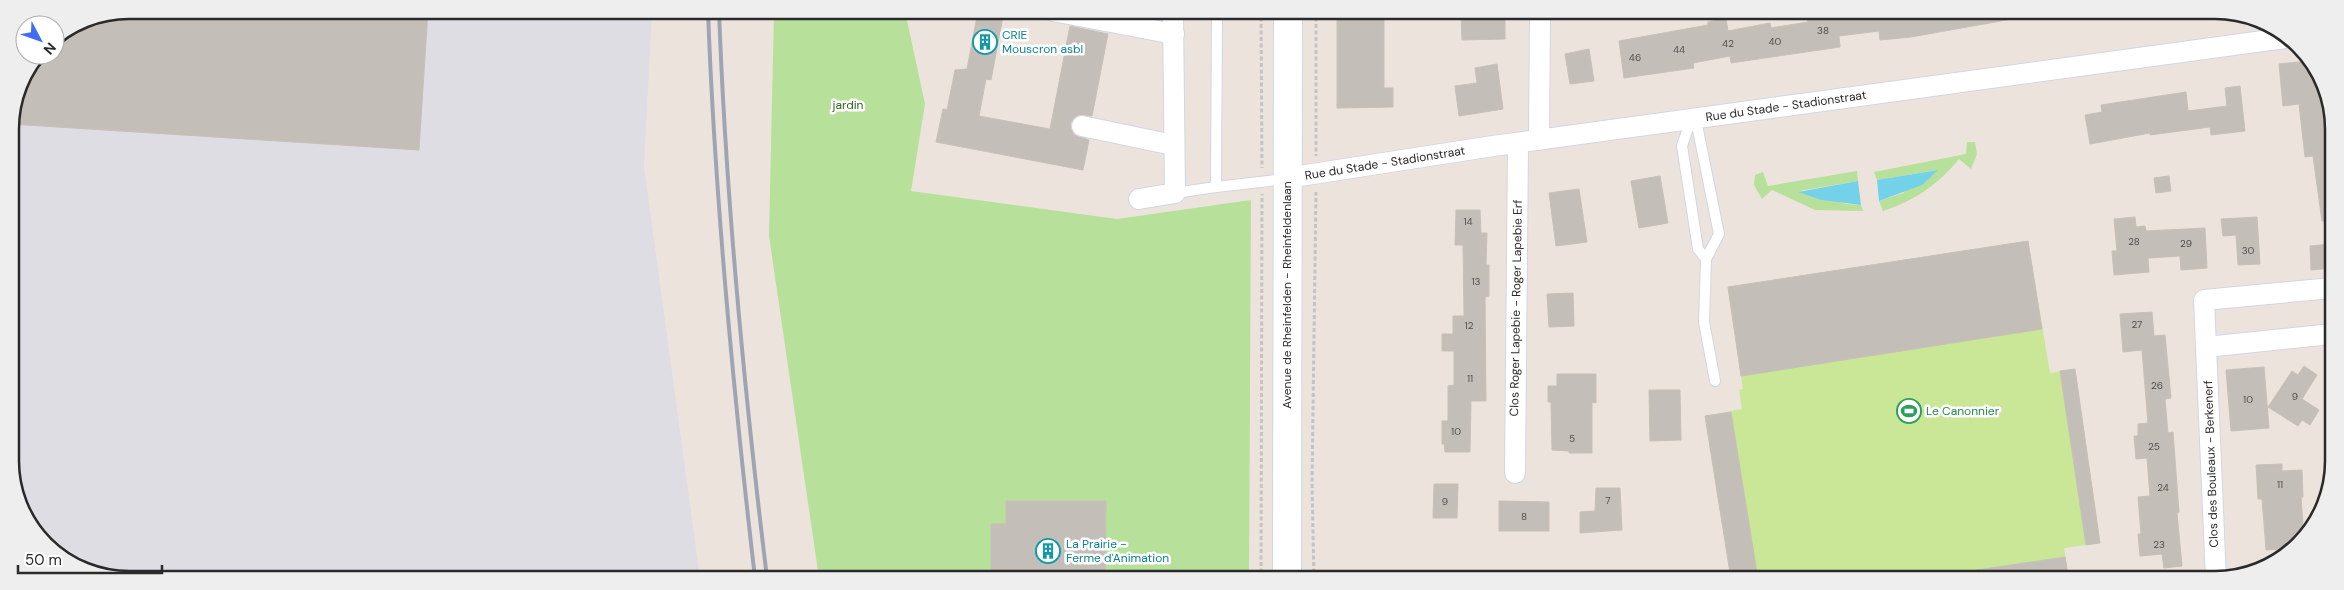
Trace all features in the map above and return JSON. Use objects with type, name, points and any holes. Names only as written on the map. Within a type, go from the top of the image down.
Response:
[{"type":"main road","name":"Avenue de Rheinfelden - Rheinfeldenlaan","points":[[1287,19],[1274,180],[1287,571]]},
{"type":"street","points":[[1095,19],[1174,34]]},
{"type":"street","points":[[1139,198],[1175,193],[1173,145],[1173,19]]},
{"type":"street","points":[[1540,19],[1540,140]]},
{"type":"street","name":"Rue du Stade - Stadionstraat","points":[[1274,180],[1317,175],[1518,143],[2278,39]]},
{"type":"street","points":[[1082,126],[1173,145]]},
{"type":"street","name":"Clos Roger Lapebie - Roger Lapebie Erf","points":[[1515,473],[1518,143]]},
{"type":"street","name":"Clos des Bouleaux - Berkenerf","points":[[2216,571],[2204,300],[2325,289]]},
{"type":"street","points":[[2206,347],[2325,335]]},
{"type":"lane","points":[[1216,187],[1217,19]]},
{"type":"lane","points":[[1691,119],[1682,146],[1698,249],[1706,259]]},
{"type":"lane","points":[[1691,119],[1698,130],[1718,234],[1706,259],[1704,322],[1715,380]]},
{"type":"lane","points":[[1175,193],[1274,180]]},
{"type":"path","points":[[1261,571],[1274,180],[1262,19]]},
{"type":"path","points":[[1314,571],[1312,484],[1317,175],[1316,19]]},
{"type":"shaded area","points":[[122,19],[652,19],[644,166],[699,571],[122,571],[94,565],[68,553],[51,539],[34,516],[27,503],[19,468],[19,122],[27,87],[36,70],[42,65],[65,65],[65,39],[68,37],[87,27]]},
{"type":"green space","name":"jardin","points":[[774,19],[907,19],[925,104],[911,191],[1117,219],[1251,200],[1249,571],[818,571],[769,236]]},
{"type":"green space","points":[[1967,142],[1975,142],[1977,154],[1971,169],[1959,159],[1925,191],[1883,211],[1879,201],[1903,193],[1937,170],[1877,180],[1874,172],[1966,154]]},
{"type":"green space","points":[[1857,171],[1858,181],[1799,191],[1847,204],[1861,205],[1863,211],[1815,210],[1772,190],[1762,199],[1754,185],[1755,175],[1763,172],[1768,186]]},
{"type":"green space","name":"Le Canonnier","points":[[2028,241],[2050,373],[2075,369],[2100,543],[2064,548],[2068,571],[1730,571],[1705,416],[1742,409],[1739,390],[1743,389],[1728,287]]},
{"type":"water","points":[[1938,170],[1922,185],[1879,201],[1877,180]]},
{"type":"water","points":[[1858,181],[1861,205],[1822,200],[1798,192]]},
{"type":"building","points":[[122,19],[427,19],[419,150],[19,125],[27,87],[39,65],[65,65],[65,39],[87,27]]},
{"type":"building","points":[[976,19],[1002,19],[991,80],[986,79],[979,116],[1050,129],[1070,26],[1108,34],[1092,116],[1078,115],[1070,124],[1074,135],[1089,140],[1083,170],[936,142],[943,109],[947,110],[955,70],[967,69]]},
{"type":"building","points":[[1337,19],[1384,19],[1384,88],[1393,88],[1393,107],[1337,108]]},
{"type":"building","points":[[1461,19],[1505,19],[1505,39],[1462,40]]},
{"type":"building","points":[[1722,19],[1726,19],[1728,31],[1770,23],[1771,28],[1808,22],[1807,19],[2012,19],[1911,37],[1880,40],[1879,31],[1839,36],[1840,47],[1731,63],[1730,56],[1693,63],[1694,68],[1624,78],[1619,41],[1708,25],[1708,22]]},
{"type":"building","points":[[1589,49],[1594,81],[1570,84],[1565,54]]},
{"type":"building","points":[[2302,62],[2317,87],[2323,108],[2325,129],[2325,221],[2322,221],[2313,156],[2305,157],[2299,104],[2283,106],[2279,64]]},
{"type":"building","points":[[1497,64],[1503,109],[1459,116],[1455,86],[1477,83],[1475,68]]},
{"type":"building","points":[[2240,86],[2245,131],[2211,135],[2210,127],[2150,135],[2150,133],[2090,144],[2085,115],[2102,112],[2101,105],[2186,92],[2188,111],[2227,106],[2225,88]]},
{"type":"building","points":[[1660,176],[1668,223],[1639,228],[1631,181]]},
{"type":"building","points":[[2169,176],[2171,191],[2156,193],[2154,178]]},
{"type":"building","points":[[1579,189],[1587,242],[1556,246],[1549,193]]},
{"type":"building","points":[[1456,210],[1480,210],[1481,233],[1487,233],[1486,265],[1489,265],[1489,296],[1485,297],[1486,401],[1471,401],[1470,452],[1445,452],[1444,444],[1442,444],[1442,421],[1448,421],[1448,386],[1454,385],[1454,351],[1442,351],[1442,334],[1453,334],[1453,316],[1464,316],[1463,245],[1455,245]]},
{"type":"building","points":[[2135,217],[2136,227],[2145,226],[2146,231],[2205,228],[2207,268],[2181,270],[2180,256],[2148,258],[2149,272],[2114,275],[2112,251],[2117,251],[2114,219]]},
{"type":"building","points":[[2257,217],[2260,264],[2238,265],[2236,235],[2223,236],[2221,219]]},
{"type":"building","points":[[2028,241],[2042,329],[1741,376],[1728,287]]},
{"type":"building","points":[[2325,245],[2325,269],[2311,270],[2310,246]]},
{"type":"building","points":[[1573,293],[1574,326],[1549,327],[1547,294]]},
{"type":"building","points":[[2152,312],[2154,336],[2165,335],[2171,398],[2165,399],[2168,433],[2173,432],[2182,566],[2164,568],[2162,554],[2140,556],[2138,534],[2141,534],[2138,497],[2150,496],[2147,458],[2136,459],[2134,436],[2138,436],[2138,424],[2148,423],[2142,350],[2123,352],[2120,314]]},
{"type":"building","points":[[2304,366],[2317,375],[2302,399],[2319,410],[2310,425],[2302,420],[2298,426],[2268,407],[2292,371],[2298,375]]},
{"type":"building","points":[[2264,367],[2269,428],[2231,431],[2226,370]]},
{"type":"building","points":[[2075,369],[2100,543],[2086,545],[2060,371]]},
{"type":"building","points":[[1557,374],[1596,374],[1596,403],[1592,402],[1592,453],[1569,453],[1569,451],[1552,450],[1551,402],[1548,402],[1548,386],[1557,386]]},
{"type":"building","points":[[1649,390],[1680,390],[1681,440],[1650,441]]},
{"type":"building","points":[[1731,412],[1757,571],[1730,571],[1705,416]]},
{"type":"building","points":[[2282,464],[2282,471],[2302,470],[2303,497],[2301,497],[2303,526],[2298,534],[2281,549],[2266,550],[2262,499],[2258,499],[2256,465]]},
{"type":"building","points":[[1434,484],[1458,484],[1457,518],[1433,518]]},
{"type":"building","points":[[1596,488],[1620,488],[1622,530],[1580,533],[1580,512],[1595,511]]},
{"type":"building","name":"La Prairie - Ferme d'Animation","points":[[1006,501],[1106,501],[1105,571],[991,571],[991,524],[1006,524]]},
{"type":"building","points":[[1499,501],[1549,502],[1549,531],[1499,531]]},
{"type":"building","points":[[2065,557],[2067,571],[1977,571]]},
{"type":"railway","points":[[708,19],[720,224],[739,436],[754,571]]},
{"type":"railway","points":[[719,19],[726,153],[737,295],[766,571]]},
{"type":"place","name":"CRIE Mouscron asbl","points":[[985,42]]},
{"type":"place","name":"Le Canonnier","points":[[1909,411]]},
{"type":"place","name":"La Prairie - Ferme d'Animation","points":[[1048,551]]}]
